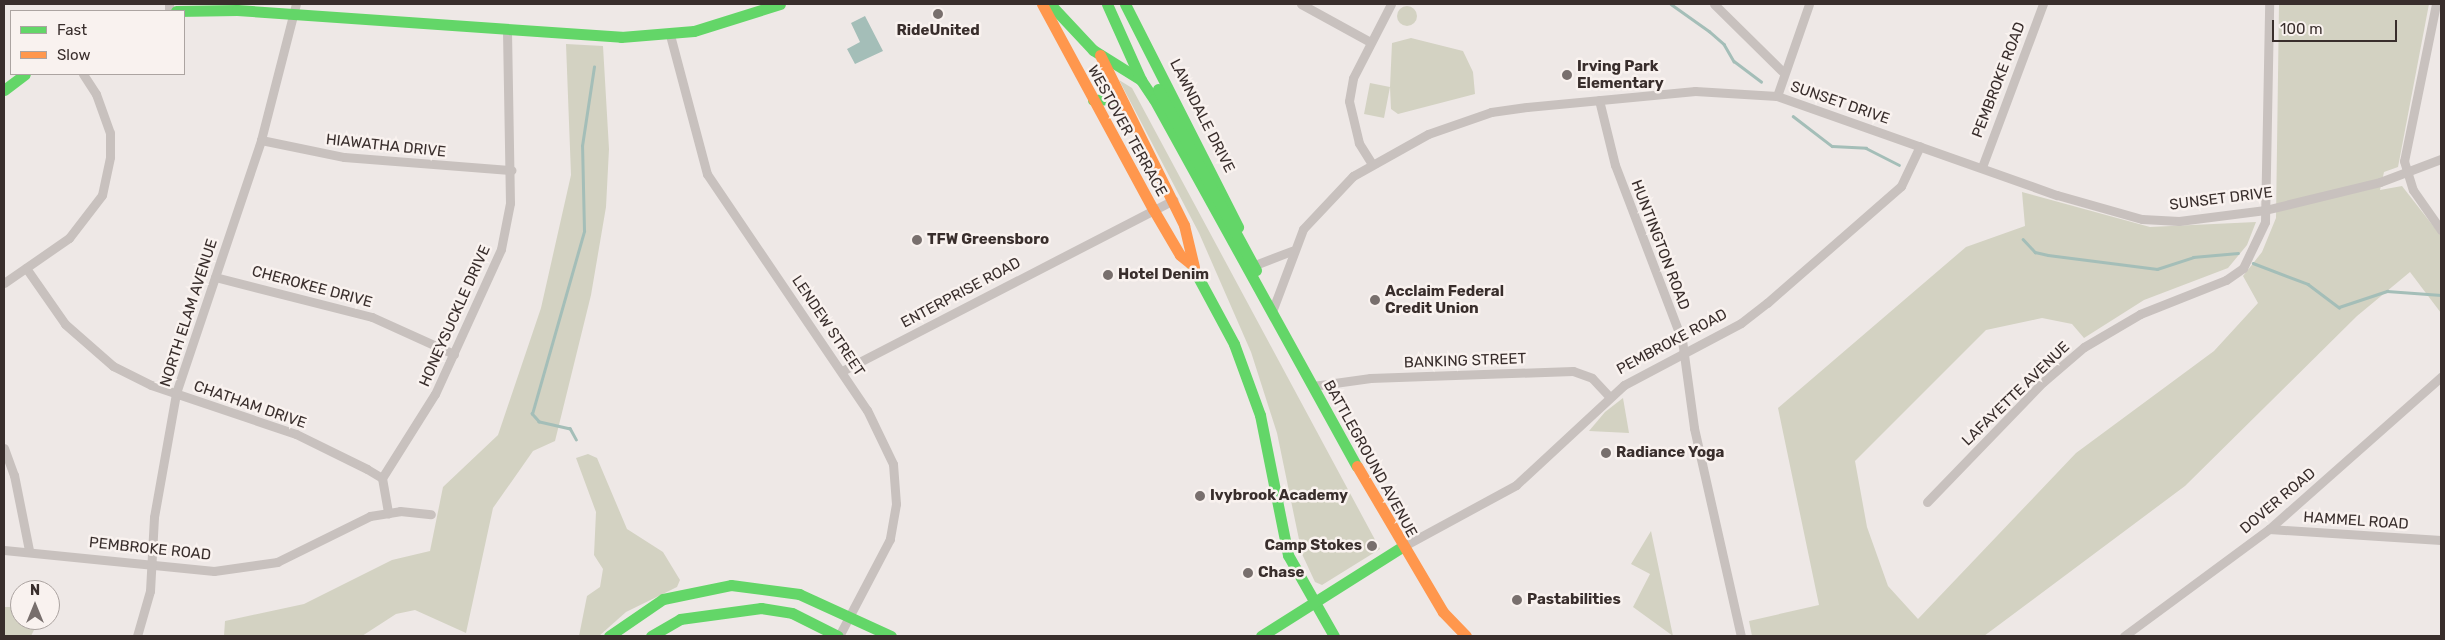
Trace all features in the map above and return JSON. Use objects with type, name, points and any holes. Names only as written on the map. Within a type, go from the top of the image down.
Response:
[{"type":"main road","points":[[185,11],[295,9],[507,30],[620,38],[670,34],[717,26],[780,4]]},
{"type":"main road","name":"WESTOVER TERRACE","points":[[1042,4],[1153,209],[1180,255],[1194,268],[1243,366],[1260,415],[1282,534],[1313,603],[1334,636]]},
{"type":"main road","name":"BATTLEGROUND AVENUE","points":[[1050,4],[1100,55],[1142,80],[1261,287],[1402,547],[1443,612],[1466,636]]},
{"type":"main road","points":[[1107,4],[1142,80],[1156,87],[1170,108],[1246,246]]},
{"type":"main road","name":"LAWNDALE DRIVE","points":[[1125,4],[1212,167],[1246,246]]},
{"type":"main road","name":"WESTOVER TERRACE","points":[[1100,55],[1173,200],[1193,249],[1194,268]]},
{"type":"main road","points":[[4,90],[24,75]]},
{"type":"main road","points":[[1093,100],[1112,99],[1148,149]]},
{"type":"main road","name":"BATTLEGROUND AVENUE","points":[[1246,246],[1261,287]]},
{"type":"main road","name":"PEMBROKE ROAD","points":[[1261,636],[1402,547]]},
{"type":"main road","points":[[609,636],[663,599],[731,585],[799,594],[891,636]]},
{"type":"main road","points":[[651,636],[698,615],[761,608],[792,613],[839,636]]},
{"type":"street","points":[[1301,4],[1370,42]]},
{"type":"street","points":[[1372,164],[1359,143],[1349,101],[1353,78],[1370,42],[1392,4]]},
{"type":"street","points":[[1714,4],[1783,72]]},
{"type":"street","points":[[1777,96],[1783,72],[1809,4]]},
{"type":"street","name":"PEMBROKE ROAD","points":[[1982,167],[2043,4]]},
{"type":"street","name":"LAFAYETTE AVENUE","points":[[1927,502],[2043,382],[2084,347],[2140,314],[2226,280],[2242,269],[2259,239],[2265,210],[2268,4]]},
{"type":"street","points":[[2436,4],[2405,175],[2441,230]]},
{"type":"street","name":"NORTH ELAM AVENUE","points":[[137,636],[146,613],[152,566],[155,509],[176,393],[260,140],[295,9]]},
{"type":"street","name":"HONEYSUCKLE DRIVE","points":[[382,478],[423,416],[454,354],[501,248],[511,170],[507,30]]},
{"type":"street","name":"LENDEW STREET","points":[[670,34],[707,174],[842,371],[884,439],[895,486],[890,539],[839,636]]},
{"type":"street","points":[[4,283],[84,224],[108,176],[110,133],[96,94],[83,75]]},
{"type":"street","name":"SUNSET DRIVE","points":[[1273,309],[1292,251],[1312,216],[1372,164],[1428,134],[1491,112],[1694,91],[1777,96],[1982,167],[2065,198],[2142,218],[2179,221],[2265,210],[2405,175],[2441,159]]},
{"type":"street","name":"HUNTINGTON ROAD","points":[[1599,100],[1615,165],[1684,351],[1694,428],[1740,636]]},
{"type":"street","name":"HIAWATHA DRIVE","points":[[260,140],[344,157],[511,170]]},
{"type":"street","name":"PEMBROKE ROAD","points":[[1402,547],[1516,486],[1609,396],[1684,351],[1741,323],[1873,214],[1901,186],[1920,146]]},
{"type":"street","name":"ENTERPRISE ROAD","points":[[842,371],[1173,200]]},
{"type":"street","points":[[1254,265],[1292,251]]},
{"type":"street","name":"CHATHAM DRIVE","points":[[26,268],[65,324],[96,354],[128,375],[296,434],[382,478]]},
{"type":"street","name":"CHEROKEE DRIVE","points":[[215,277],[372,317],[454,354]]},
{"type":"street","name":"BANKING STREET","points":[[1313,386],[1370,378],[1573,371],[1592,378],[1609,396]]},
{"type":"street","name":"DOVER ROAD","points":[[2124,636],[2269,529],[2441,377]]},
{"type":"street","points":[[4,448],[14,475],[29,550]]},
{"type":"street","points":[[382,478],[388,513]]},
{"type":"street","name":"PEMBROKE ROAD","points":[[4,550],[29,550],[152,566],[214,571],[269,564],[352,523],[388,513],[431,514]]},
{"type":"street","name":"HAMMEL ROAD","points":[[2269,529],[2441,540]]},
{"type":"shaded area","points":[[2279,4],[2429,4],[2398,167],[2384,172],[2380,190],[2402,186],[2441,236],[2441,313],[2410,272],[2357,316],[2185,486],[1984,636],[1752,636],[1749,621],[1819,605],[1778,408],[1966,247],[2025,226],[2022,192],[2150,227],[2256,222],[2247,245],[2228,268],[2144,300],[2084,338],[2072,324],[2042,318],[1986,330],[1855,461],[1867,527],[1888,586],[1918,619],[2076,453],[2214,351],[2258,303],[2243,276],[2262,252],[2276,218]]},
{"type":"shaded area","points":[[1407,6],[1414,9],[1417,16],[1414,23],[1407,26],[1400,23],[1397,16],[1400,9]]},
{"type":"shaded area","points":[[1411,38],[1463,51],[1473,72],[1475,94],[1398,114],[1391,109],[1392,43]]},
{"type":"shaded area","points":[[566,44],[603,46],[609,149],[606,207],[591,295],[555,441],[533,451],[493,508],[466,633],[415,610],[396,614],[362,636],[224,636],[225,621],[304,604],[392,560],[430,551],[443,487],[498,435],[541,308],[571,175]]},
{"type":"shaded area","points":[[1119,80],[1132,88],[1380,549],[1322,585],[1315,582],[1302,554],[1277,433],[1251,352],[1199,233]]},
{"type":"shaded area","points":[[1370,83],[1390,87],[1384,118],[1364,114]]},
{"type":"shaded area","points":[[1623,398],[1629,433],[1589,431],[1605,412]]},
{"type":"shaded area","points":[[588,454],[597,458],[627,529],[663,552],[680,580],[677,587],[626,612],[599,636],[579,636],[587,596],[600,587],[603,569],[594,555],[596,512],[576,458]]},
{"type":"shaded area","points":[[1651,531],[1673,636],[1633,607],[1650,574],[1631,564]]},
{"type":"shaded area","points":[[4,607],[10,607],[10,630],[34,630],[31,636],[4,636]]},
{"type":"water","points":[[865,16],[883,51],[855,64],[847,49],[860,42],[851,23]]},
{"type":"waterway","points":[[1671,4],[1709,31],[1724,44],[1734,61],[1761,81]]},
{"type":"waterway","points":[[576,440],[570,429],[539,422],[532,414],[584,231],[582,146],[594,67]]},
{"type":"waterway","points":[[1793,116],[1832,146],[1866,148],[1899,165]]},
{"type":"waterway","points":[[2023,239],[2035,252],[2048,255],[2157,269],[2193,257],[2238,253]]},
{"type":"waterway","points":[[2253,263],[2308,284],[2339,307],[2387,291],[2441,295]]},
{"type":"traffic: fast","points":[[185,11],[237,10],[621,37],[694,31],[780,4]]},
{"type":"traffic: fast","points":[[1050,4],[1093,50],[1141,80],[1154,99],[1357,466]]},
{"type":"traffic: fast","points":[[1107,4],[1141,80]]},
{"type":"traffic: fast","points":[[1125,4],[1238,227]]},
{"type":"traffic: fast","points":[[4,90],[24,75]]},
{"type":"traffic: fast","points":[[1158,89],[1256,270]]},
{"type":"traffic: fast","points":[[1093,100],[1112,99],[1123,114]]},
{"type":"traffic: fast","points":[[1191,264],[1234,344],[1260,415],[1288,555],[1334,636]]},
{"type":"traffic: fast","points":[[1261,636],[1402,547]]},
{"type":"traffic: fast","points":[[609,636],[663,599],[731,585],[799,594],[891,636]]},
{"type":"traffic: fast","points":[[651,636],[680,619],[761,608],[792,613],[838,636]]},
{"type":"traffic: slow","points":[[1042,4],[1153,209],[1180,255],[1191,264]]},
{"type":"traffic: slow","points":[[1100,55],[1184,225],[1194,267]]},
{"type":"traffic: slow","points":[[1357,466],[1443,612],[1466,636]]},
{"type":"place","name":"RideUnited","points":[[938,14]]},
{"type":"place","name":"Irving Park Elementary","points":[[1567,75]]},
{"type":"place","name":"TFW Greensboro","points":[[917,240]]},
{"type":"place","name":"Hotel Denim","points":[[1108,275]]},
{"type":"place","name":"Acclaim Federal Credit Union","points":[[1375,300]]},
{"type":"place","name":"Radiance Yoga","points":[[1606,453]]},
{"type":"place","name":"Ivybrook Academy","points":[[1200,496]]},
{"type":"place","name":"Camp Stokes","points":[[1372,546]]},
{"type":"place","name":"Chase","points":[[1248,573]]},
{"type":"place","name":"Pastabilities","points":[[1517,600]]}]
